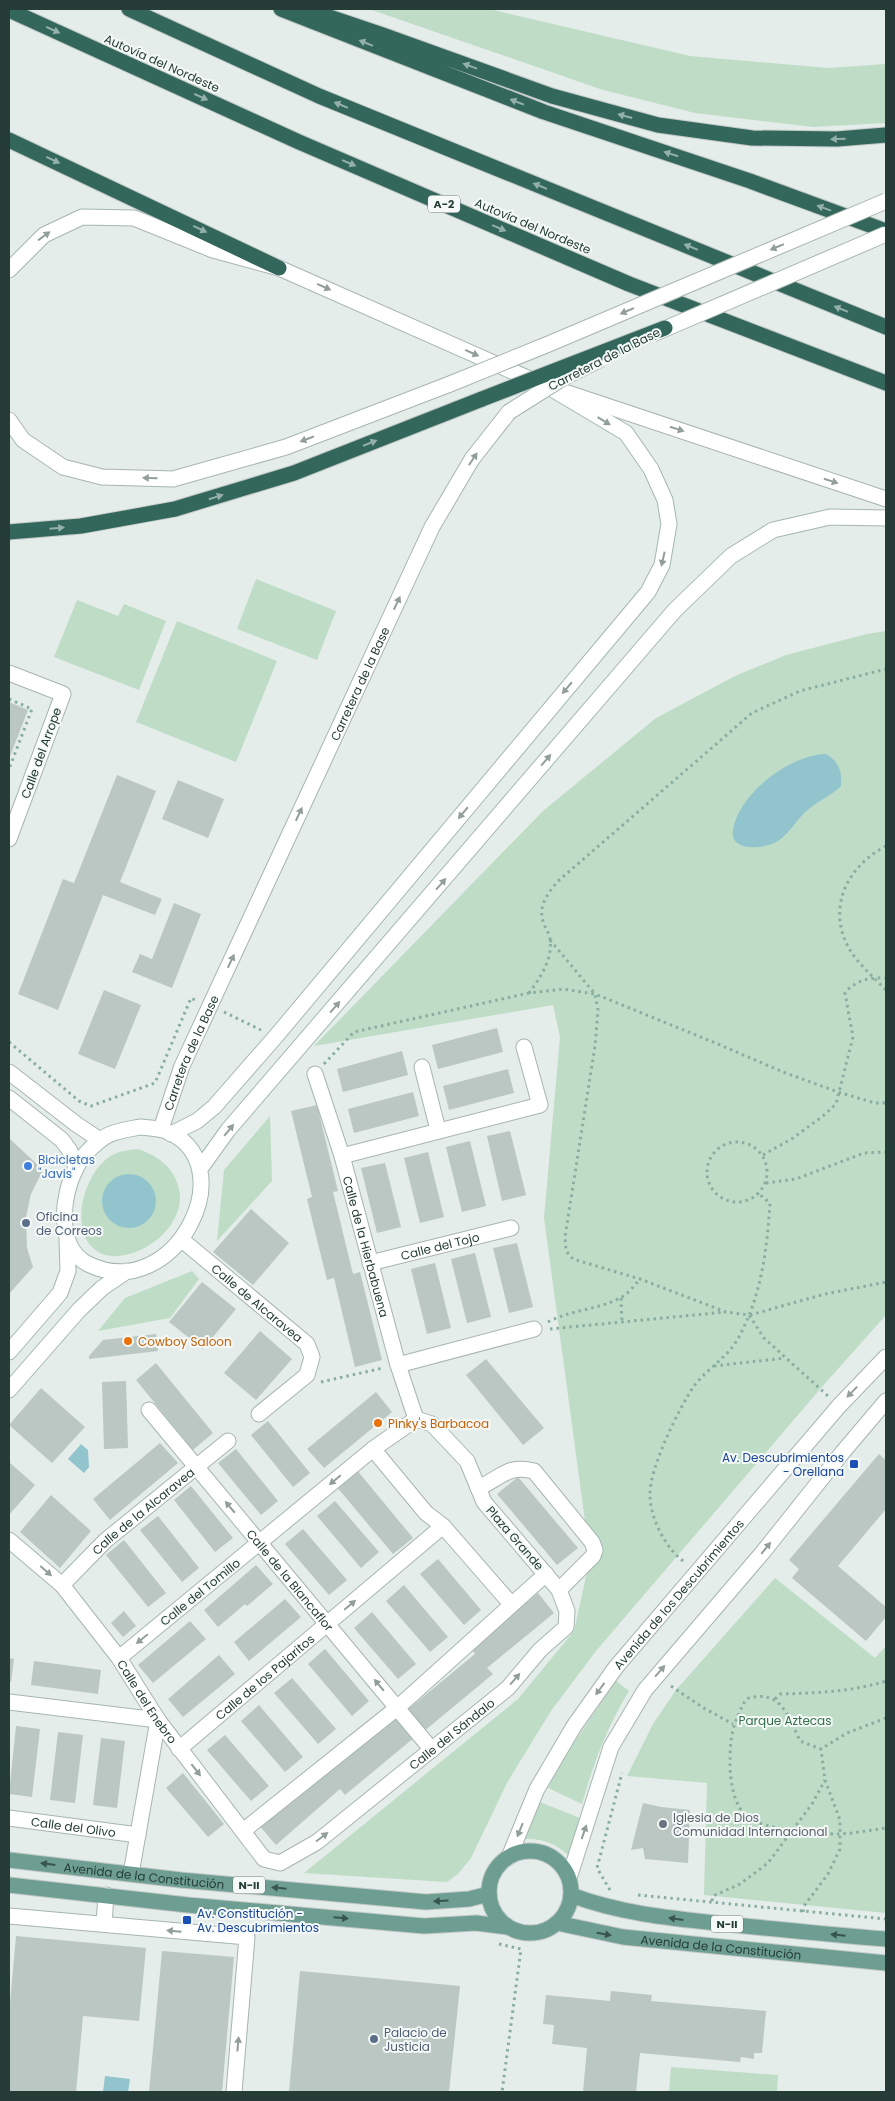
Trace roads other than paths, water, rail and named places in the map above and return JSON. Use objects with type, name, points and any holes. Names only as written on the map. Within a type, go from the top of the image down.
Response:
[{"type":"highway","points":[[129,9],[319,96],[886,328]]},
{"type":"highway","points":[[281,9],[544,112],[750,181],[886,232]]},
{"type":"highway","points":[[305,9],[552,96],[658,125],[752,138],[838,139],[886,136]]},
{"type":"highway","name":"Autovía del Nordeste","points":[[9,10],[299,142],[629,284],[886,383]]},
{"type":"highway","points":[[9,140],[279,268]]},
{"type":"highway","points":[[9,532],[81,526],[175,510],[294,473],[665,328]]},
{"type":"main road","points":[[508,1927],[497,1917],[492,1907],[489,1894],[491,1879],[498,1866],[509,1856],[530,1851],[545,1854],[556,1860],[569,1878],[571,1895],[566,1912],[557,1923]]},
{"type":"main road","name":"Avenida de la Constitución","points":[[9,1860],[131,1874],[426,1902],[469,1899],[489,1894]]},
{"type":"main road","name":"Avenida de la Constitución","points":[[9,1885],[424,1926],[476,1923],[508,1927]]},
{"type":"main road","name":"Avenida de la Constitución","points":[[571,1895],[625,1912],[686,1920],[886,1939]]},
{"type":"main road","name":"Avenida de la Constitución","points":[[557,1923],[623,1937],[886,1963]]},
{"type":"main road","name":"N-II","points":[[508,1927],[519,1932],[532,1933],[546,1930],[557,1923]]},
{"type":"street","points":[[9,420],[22,440],[63,467],[102,477],[173,479],[286,447],[450,384],[886,201]]},
{"type":"street","points":[[9,270],[44,234],[82,217],[134,218],[213,250],[279,268],[547,386],[886,499]]},
{"type":"street","name":"Carretera de la Base","points":[[166,1132],[182,1066],[432,527],[472,459],[508,412],[563,378],[665,328],[886,232]]},
{"type":"street","points":[[166,1132],[197,1121],[214,1107],[273,1040],[648,592],[662,565],[669,524],[665,500],[651,469],[626,434],[547,386]]},
{"type":"street","points":[[200,1169],[228,1130],[668,618],[730,556],[774,530],[830,517],[886,518]]},
{"type":"street","name":"Calle del Arrope","points":[[9,673],[63,694],[9,838]]},
{"type":"street","points":[[342,1156],[540,1105],[524,1046]]},
{"type":"street","points":[[422,1067],[438,1130]]},
{"type":"street","points":[[9,1072],[76,1124],[100,1140]]},
{"type":"street","name":"Calle de la Hierbabuena","points":[[315,1074],[342,1156],[398,1365],[416,1419]]},
{"type":"street","points":[[9,1098],[62,1140],[70,1151],[76,1168]]},
{"type":"street","points":[[9,1352],[60,1293],[68,1271],[64,1218],[68,1189],[76,1168],[86,1153],[100,1140],[118,1131],[140,1127],[166,1132],[191,1148],[200,1169],[200,1197],[194,1219],[182,1240],[161,1259],[127,1272],[102,1288],[79,1310],[9,1390]]},
{"type":"street","name":"Calle del Tojo","points":[[370,1263],[511,1228]]},
{"type":"street","points":[[67,1238],[84,1262],[102,1271],[127,1272]]},
{"type":"street","name":"Calle de Alcaravea","points":[[182,1240],[307,1344],[312,1357],[307,1375],[259,1414]]},
{"type":"street","points":[[398,1365],[534,1329]]},
{"type":"street","name":"Avenida de los Descubrimientos","points":[[509,1856],[537,1789],[574,1726],[616,1667],[839,1406],[886,1357]]},
{"type":"street","points":[[569,1878],[611,1747],[645,1690],[886,1401]]},
{"type":"street","name":"Calle de la Blancaflor","points":[[149,1410],[432,1750]]},
{"type":"street","points":[[416,1419],[372,1449],[426,1513],[443,1526],[511,1604]]},
{"type":"street","name":"Plaza Grande","points":[[243,1831],[397,1708],[546,1574],[484,1502],[467,1461],[432,1424],[416,1419]]},
{"type":"street","name":"Calle de la Alcaravea","points":[[62,1585],[105,1542],[228,1441]]},
{"type":"street","name":"Calle del Tomillo","points":[[119,1658],[372,1449]]},
{"type":"street","points":[[478,1488],[520,1467],[534,1471],[592,1542],[595,1550],[593,1556],[559,1590]]},
{"type":"street","name":"Calle de los Pajaritos","points":[[179,1749],[443,1526]]},
{"type":"street","name":"Calle del Enebro","points":[[9,1540],[62,1585],[119,1658],[158,1720],[179,1749],[264,1859],[280,1863]]},
{"type":"street","name":"Calle del Sándalo","points":[[280,1863],[317,1842],[508,1688],[540,1650],[566,1628],[568,1611],[559,1590],[546,1574]]},
{"type":"street","points":[[9,1702],[158,1720],[131,1874]]},
{"type":"street","name":"Calle del Olivo","points":[[9,1818],[138,1834]]},
{"type":"street","points":[[104,1924],[106,1895]]},
{"type":"street","points":[[9,1916],[248,1937],[234,2092]]},
{"type":"water","points":[[826,754],[839,767],[841,786],[814,805],[778,841],[757,847],[742,846],[737,843],[733,837],[733,830],[737,816],[745,803],[768,778],[797,761]]},
{"type":"water","points":[[129,1174],[139,1176],[148,1182],[154,1191],[156,1201],[154,1211],[148,1220],[139,1226],[129,1228],[119,1226],[110,1220],[104,1211],[102,1201],[104,1191],[110,1182],[119,1176]]},
{"type":"water","points":[[81,1444],[88,1450],[89,1467],[84,1473],[68,1459]]},
{"type":"water","points":[[105,2076],[130,2079],[128,2092],[103,2092]]},
{"type":"place","name":"Bicicletas \"Javis\"","points":[[28,1166]]},
{"type":"place","name":"Oficina de Correos","points":[[26,1223]]},
{"type":"place","name":"Cowboy Saloon","points":[[128,1341]]},
{"type":"place","name":"Pinky's Barbacoa","points":[[378,1423]]},
{"type":"place","name":"Av. Descubrimientos - Orellana","points":[[854,1464]]},
{"type":"place","name":"Iglesia de Dios Comunidad Internacional","points":[[663,1824]]},
{"type":"place","name":"Av. Constitución - Av. Descubrimientos","points":[[187,1920]]},
{"type":"place","name":"Palacio de Justicia","points":[[374,2039]]},
{"type":"park label","name":"Parque Aztecas","points":[[785,1720]]}]
